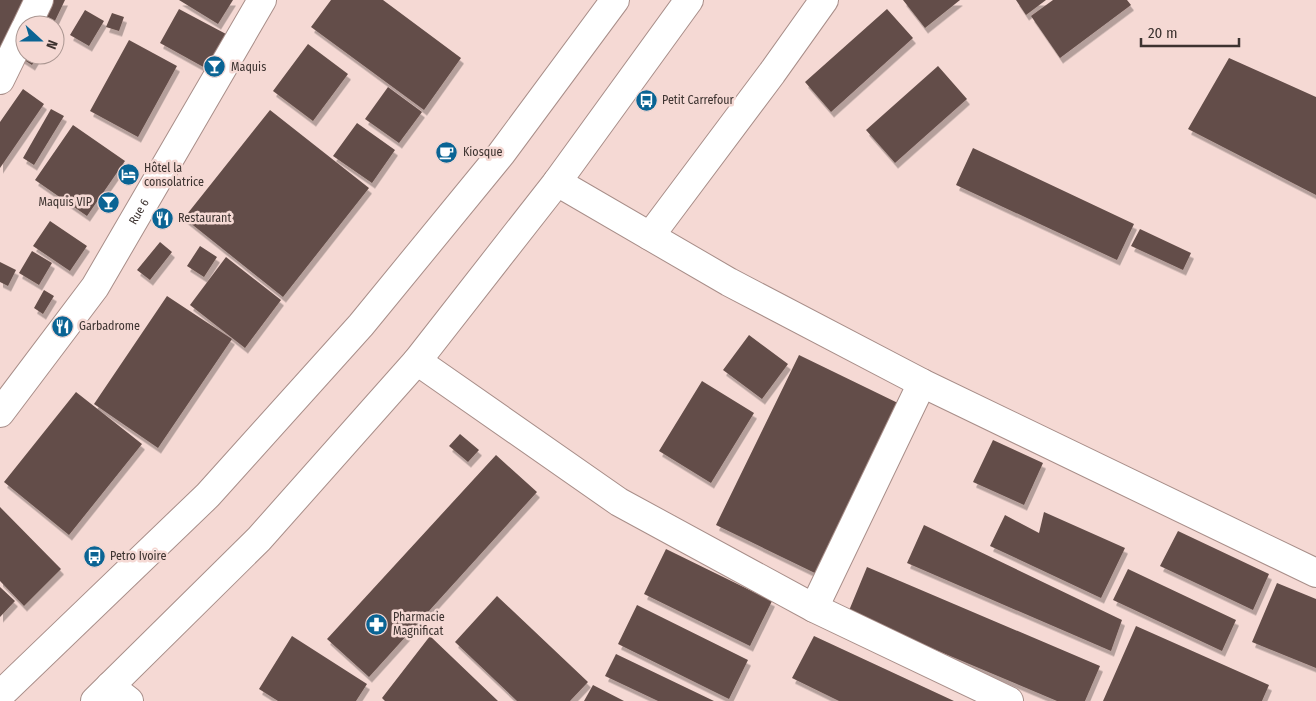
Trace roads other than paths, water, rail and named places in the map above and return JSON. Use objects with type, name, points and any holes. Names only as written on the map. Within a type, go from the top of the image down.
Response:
[{"type":"street","points":[[32,15],[39,0]]},
{"type":"street","name":"Rue 6","points":[[0,412],[95,287],[262,0]]},
{"type":"street","points":[[0,695],[208,495],[361,325],[501,154],[615,0]]},
{"type":"street","points":[[111,696],[259,539],[417,361],[557,182],[689,0]]},
{"type":"street","points":[[650,236],[772,74],[824,0]]},
{"type":"street","points":[[0,80],[15,49]]},
{"type":"street","points":[[557,182],[729,282],[922,383],[1316,573]]},
{"type":"street","points":[[417,361],[618,502],[814,608],[1009,701]]},
{"type":"street","points":[[814,608],[922,383]]},
{"type":"place","name":"Maquis","points":[[215,67]]},
{"type":"place","name":"Petit Carrefour","points":[[646,100]]},
{"type":"place","name":"Kiosque","points":[[447,152]]},
{"type":"place","name":"Hôtel la consolatrice","points":[[128,175]]},
{"type":"place","name":"Maquis VIP","points":[[108,202]]},
{"type":"place","name":"Restaurant","points":[[162,218]]},
{"type":"place","name":"Garbadrome","points":[[63,326]]},
{"type":"place","name":"Petro Ivoire","points":[[94,556]]},
{"type":"place","name":"Pharmacie Magnificat","points":[[377,624]]}]
